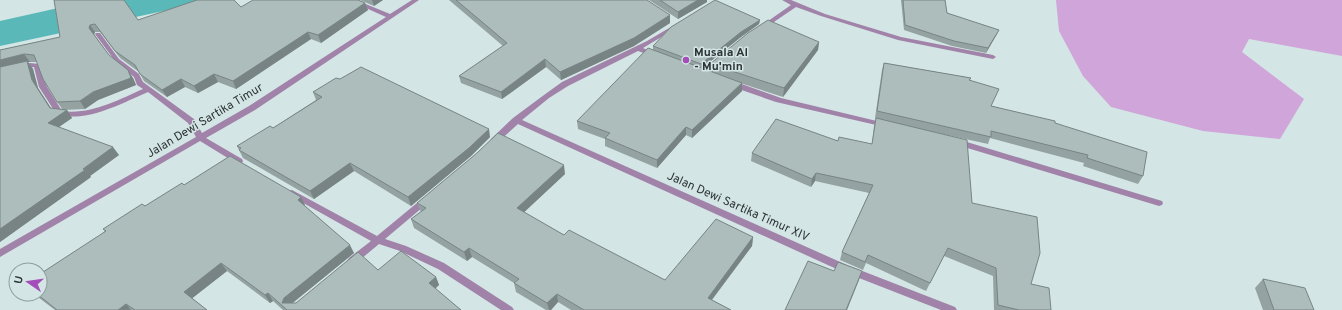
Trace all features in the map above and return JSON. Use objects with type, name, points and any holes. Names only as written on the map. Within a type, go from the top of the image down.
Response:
[{"type":"street","points":[[351,0],[392,18]]},
{"type":"street","name":"Jalan Dewi Sartika Timur","points":[[0,253],[252,108],[334,53],[392,18],[416,0]]},
{"type":"street","points":[[785,0],[900,39],[993,57]]},
{"type":"street","points":[[758,31],[796,4]]},
{"type":"street","points":[[486,149],[516,120],[565,84],[637,48],[676,22],[684,20]]},
{"type":"street","points":[[98,34],[117,60],[137,76],[140,83],[191,121],[201,138],[249,167]]},
{"type":"street","points":[[637,48],[659,57]]},
{"type":"street","points":[[713,77],[699,72],[726,54]]},
{"type":"street","points":[[0,72],[36,65],[43,87],[60,113],[68,115],[90,113],[149,89]]},
{"type":"street","points":[[722,80],[778,100],[890,126]]},
{"type":"street","name":"Jalan Dewi Sartika Timur XIV","points":[[516,120],[844,268],[952,310]]},
{"type":"street","points":[[947,140],[1159,203]]},
{"type":"street","points":[[283,187],[377,240],[403,248],[441,266],[509,310]]},
{"type":"street","points":[[347,265],[432,195]]},
{"type":"shaded area","points":[[1056,0],[1342,0],[1342,56],[1249,39],[1242,52],[1304,99],[1280,139],[1203,131],[1111,107],[1083,76],[1059,31]]},
{"type":"water","points":[[94,0],[215,0],[0,46],[0,21]]},
{"type":"building","points":[[54,0],[124,0],[138,20],[197,0],[234,0],[241,7],[253,0],[358,0],[365,3],[318,35],[308,32],[233,81],[214,74],[194,86],[181,79],[162,90],[140,74],[135,65],[115,51],[95,24],[90,25],[89,28],[109,55],[128,70],[131,78],[93,92],[80,101],[57,102],[43,79],[34,55],[24,54],[0,60],[0,50],[60,37]]},
{"type":"building","points":[[456,0],[647,0],[670,15],[634,38],[560,72],[545,59],[501,92],[459,76],[507,43]]},
{"type":"building","points":[[660,0],[698,0],[678,12]]},
{"type":"building","points":[[715,0],[760,20],[741,32],[701,64],[653,46],[671,27]]},
{"type":"building","points":[[903,0],[945,0],[947,13],[999,30],[988,48],[954,41],[905,25]]},
{"type":"building","points":[[768,20],[819,42],[784,88],[710,64],[748,33]]},
{"type":"building","points":[[648,48],[742,83],[692,130],[686,127],[657,160],[605,138],[610,133],[577,121]]},
{"type":"building","points":[[27,61],[32,80],[50,108],[67,110],[48,123],[113,147],[83,169],[85,170],[0,229],[0,67]]},
{"type":"building","points":[[884,63],[971,78],[969,80],[999,89],[991,106],[1055,121],[1055,123],[1147,152],[1143,176],[1087,158],[1088,155],[991,131],[991,137],[877,111]]},
{"type":"building","points":[[361,67],[489,129],[469,148],[408,197],[350,163],[310,191],[239,150],[241,148],[237,146],[270,126],[273,128],[322,97],[313,92],[336,78],[340,79]]},
{"type":"building","points":[[876,118],[967,140],[972,203],[1037,217],[1040,253],[1031,284],[1049,288],[1051,310],[1019,310],[998,305],[996,268],[948,248],[930,283],[868,255],[865,262],[842,252],[873,185],[816,173],[812,179],[752,153],[776,119],[838,141],[839,137],[872,144]]},
{"type":"building","points":[[498,133],[564,165],[517,208],[564,235],[569,230],[665,280],[716,219],[753,237],[708,298],[731,310],[584,310],[557,294],[547,303],[514,283],[519,279],[469,248],[464,252],[411,219],[426,208],[417,203],[477,153]]},
{"type":"building","points":[[230,156],[301,197],[298,200],[350,245],[284,298],[282,303],[296,303],[358,252],[378,270],[401,251],[436,277],[429,283],[461,310],[287,310],[268,293],[265,295],[221,263],[184,292],[207,310],[135,310],[126,304],[118,310],[57,310],[47,302],[48,269],[106,231],[103,229],[142,204],[145,206],[182,183],[184,185]]},
{"type":"building","points":[[808,261],[834,271],[838,262],[862,271],[846,310],[785,310]]},
{"type":"building","points":[[1263,279],[1305,288],[1314,310],[1274,310]]},
{"type":"place","name":"Musala Al - Mu'min","points":[[686,60]]}]
